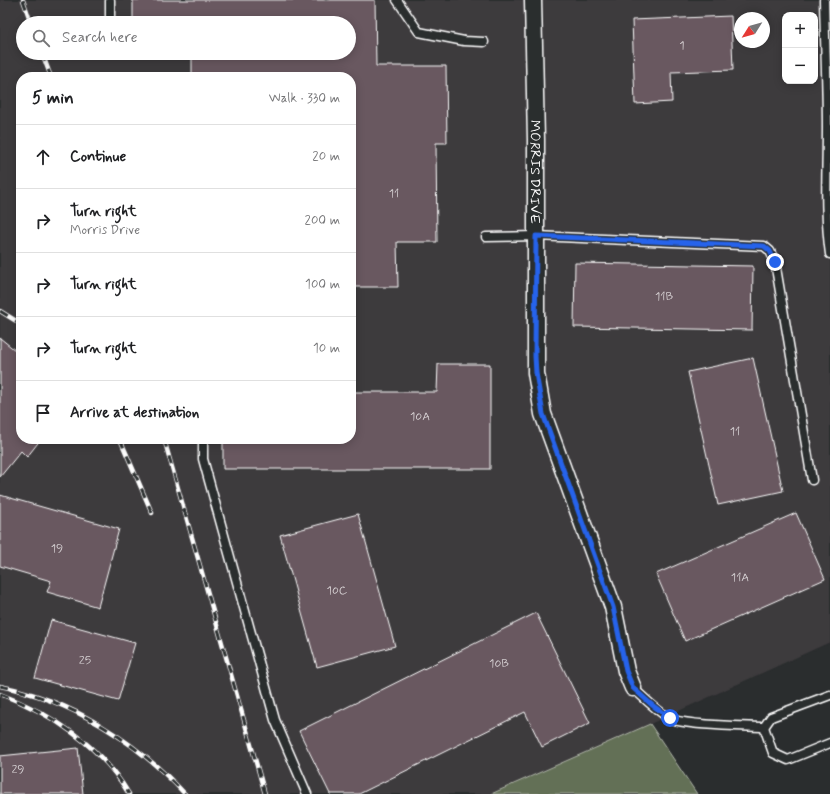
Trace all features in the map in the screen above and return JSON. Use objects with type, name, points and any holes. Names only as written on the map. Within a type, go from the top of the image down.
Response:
[{"type":"street","name":"MORRIS DRIVE","points":[[534,0],[536,140],[536,373],[543,414],[613,607],[626,671],[633,688]]},
{"type":"lane","points":[[110,0],[110,16]]},
{"type":"lane","points":[[397,0],[419,32],[464,41],[484,42]]},
{"type":"lane","points":[[824,0],[830,254]]},
{"type":"lane","points":[[486,237],[536,236],[764,246],[770,251],[775,262],[812,480]]},
{"type":"lane","points":[[203,444],[203,459],[275,720],[307,794]]},
{"type":"lane","points":[[633,688],[652,705],[670,718],[690,723],[764,727]]},
{"type":"lane","points":[[764,727],[771,718],[830,695]]},
{"type":"lane","points":[[764,727],[773,753],[788,760],[830,743]]},
{"type":"shaded area","points":[[0,0],[830,0],[830,642],[491,794],[0,794]]},
{"type":"green space","points":[[650,724],[697,794],[491,794]]},
{"type":"building","points":[[133,0],[375,0],[376,66],[446,66],[447,143],[436,143],[437,242],[397,242],[398,287],[356,287],[356,72],[192,72],[192,60],[356,60],[356,16],[133,16]]},
{"type":"building","points":[[731,16],[733,70],[671,72],[672,102],[635,104],[632,20]]},
{"type":"building","points":[[575,263],[753,266],[752,330],[574,327]]},
{"type":"building","points":[[0,338],[16,351],[16,444],[37,444],[27,457],[21,451],[0,477]]},
{"type":"building","points":[[753,358],[783,491],[718,505],[688,372]]},
{"type":"building","points":[[438,364],[490,364],[490,469],[223,469],[223,444],[356,444],[356,392],[437,392]]},
{"type":"building","points":[[0,495],[119,529],[98,607],[47,592],[51,581],[0,566]]},
{"type":"building","points":[[796,513],[825,579],[685,641],[656,574]]},
{"type":"building","points":[[358,514],[395,646],[317,667],[280,535]]},
{"type":"building","points":[[536,613],[590,723],[542,747],[525,712],[359,794],[330,794],[299,731]]},
{"type":"building","points":[[51,620],[135,643],[118,701],[35,678]]},
{"type":"building","points":[[78,748],[83,794],[0,794],[0,756]]},
{"type":"railway","points":[[23,0],[29,16]]},
{"type":"railway","points":[[45,60],[49,72]]},
{"type":"railway","points":[[0,311],[16,321]]},
{"type":"railway","points":[[122,444],[152,513]]},
{"type":"railway","points":[[165,444],[265,794]]},
{"type":"railway","points":[[0,686],[26,692],[52,701],[101,725],[124,740],[145,757],[185,794]]},
{"type":"railway","points":[[0,694],[38,711],[73,733],[104,761],[118,777],[129,794]]},
{"type":"route","points":[[670,718],[652,705],[633,688],[626,671],[613,607],[543,414],[536,373],[535,356],[536,236],[764,246],[770,251],[775,262]]}]
